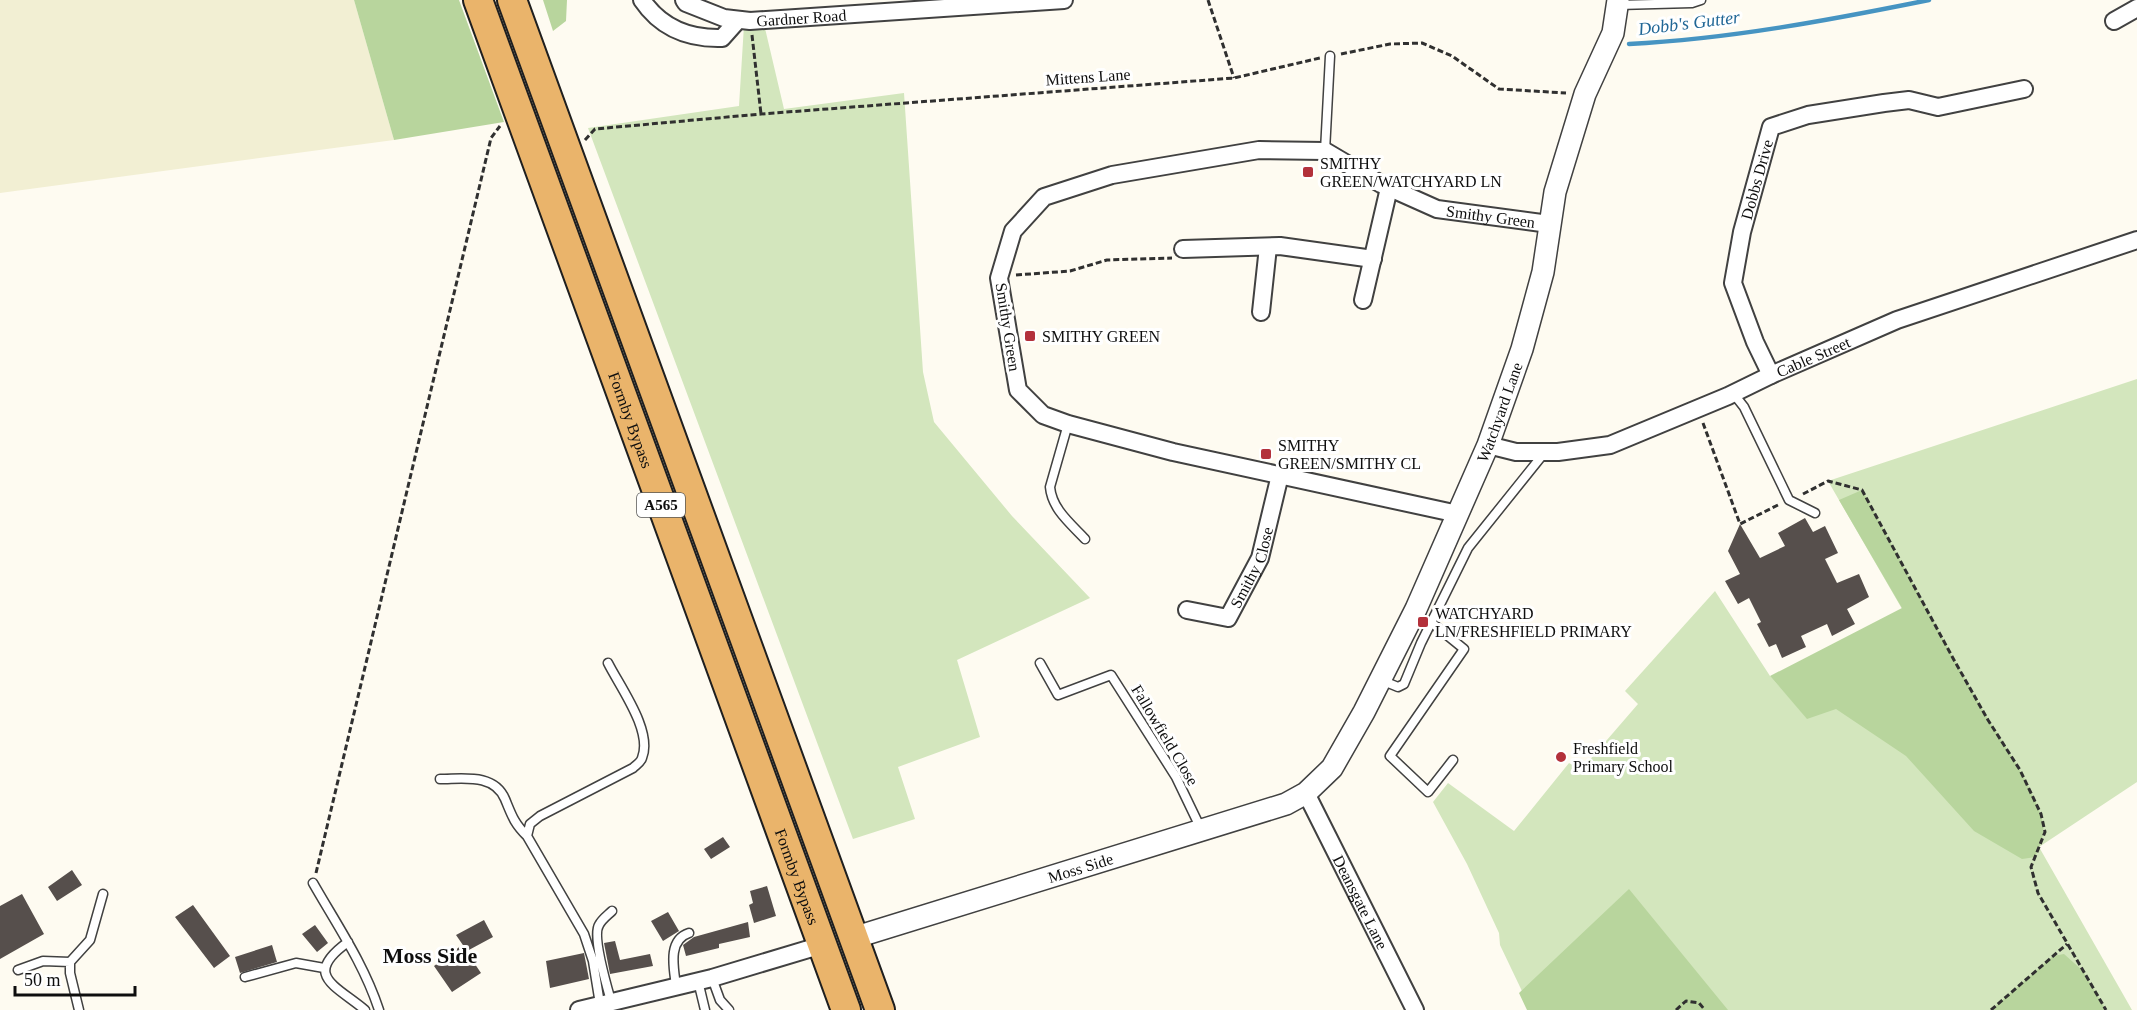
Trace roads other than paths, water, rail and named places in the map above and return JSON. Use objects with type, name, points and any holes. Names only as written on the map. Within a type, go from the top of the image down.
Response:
[{"type":"highway","name":"Formby Bypass","points":[[478,0],[846,1010]]},
{"type":"highway","name":"Formby Bypass","points":[[512,0],[880,1010]]},
{"type":"street","points":[[642,0],[654,15],[686,35],[722,38],[744,21]]},
{"type":"street","name":"Gardner Road","points":[[684,0],[724,18],[744,21],[877,7],[1064,0]]},
{"type":"street","name":"Watchyard Lane","points":[[1306,793],[1332,768],[1381,680],[1416,609],[1488,446],[1522,349],[1543,272],[1555,192],[1585,94],[1613,33],[1618,2]]},
{"type":"street","points":[[2114,21],[2137,8]]},
{"type":"street","name":"Dobbs Drive","points":[[1771,375],[1755,342],[1732,283],[1742,232],[1772,127],[1808,115],[1884,103],[1909,100],[1938,107],[2024,89]]},
{"type":"street","name":"Smithy Green","points":[[1458,514],[1173,452],[1068,424],[1043,415],[1018,390],[999,278],[1013,231],[1044,197],[1112,175],[1259,150],[1324,151],[1389,188],[1437,210],[1549,224]]},
{"type":"street","points":[[1363,300],[1389,188]]},
{"type":"street","name":"Cable Street","points":[[1488,446],[1516,452],[1558,453],[1610,445],[1897,320],[2137,240]]},
{"type":"street","points":[[1183,249],[1280,246],[1373,259]]},
{"type":"street","points":[[1261,312],[1268,247]]},
{"type":"street","name":"Smithy Close","points":[[1187,610],[1228,618],[1260,558],[1280,475]]},
{"type":"street","name":"Moss Side","points":[[853,938],[1286,804],[1306,793]]},
{"type":"street","name":"Deansgate Lane","points":[[1306,793],[1415,1010]]},
{"type":"street","points":[[579,1010],[705,979],[822,945]]},
{"type":"lane","points":[[1618,2],[1692,3],[1701,0]]},
{"type":"lane","points":[[1324,151],[1330,56]]},
{"type":"lane","points":[[1733,393],[1744,407],[1789,500],[1815,513]]},
{"type":"lane","points":[[1068,424],[1050,487],[1051,497],[1054,505],[1085,539]]},
{"type":"lane","points":[[1381,680],[1398,687],[1404,684],[1468,548],[1545,452]]},
{"type":"lane","points":[[1432,623],[1464,649],[1390,756],[1428,792],[1454,760]]},
{"type":"lane","points":[[527,836],[530,824],[540,816],[633,768],[642,759],[645,744],[642,729],[608,663]]},
{"type":"lane","name":"Fallowfield Close","points":[[1040,663],[1058,695],[1111,675],[1176,777],[1201,830]]},
{"type":"lane","points":[[441,779],[477,779],[494,785],[503,795],[515,824],[527,836],[584,934],[606,1002]]},
{"type":"lane","points":[[313,884],[348,942],[372,989],[379,1010]]},
{"type":"lane","points":[[79,1010],[70,973],[70,962],[90,940],[102,894]]},
{"type":"lane","points":[[606,1002],[597,932],[599,924],[612,911]]},
{"type":"lane","points":[[676,986],[674,959],[676,945],[681,937],[689,933]]},
{"type":"lane","points":[[348,942],[329,956],[324,968],[326,978],[365,1010]]},
{"type":"lane","points":[[18,970],[43,961],[70,962]]},
{"type":"lane","points":[[245,977],[296,963],[324,968]]},
{"type":"lane","points":[[705,979],[705,1010]]},
{"type":"lane","points":[[705,979],[729,1010]]},
{"type":"waterway","name":"Dobb's Gutter","points":[[1629,44],[1742,33],[1929,0]]},
{"type":"place","name":"SMITHY GREEN/WATCHYARD LN","points":[[1308,172]]},
{"type":"place","name":"SMITHY GREEN","points":[[1030,336]]},
{"type":"place","name":"SMITHY GREEN/SMITHY CL","points":[[1266,454]]},
{"type":"place","name":"WATCHYARD LN/FRESHFIELD PRIMARY","points":[[1423,622]]},
{"type":"place","name":"Freshfield Primary School","points":[[1561,757]]},
{"type":"district","name":"Moss Side","points":[[430,955]]}]
